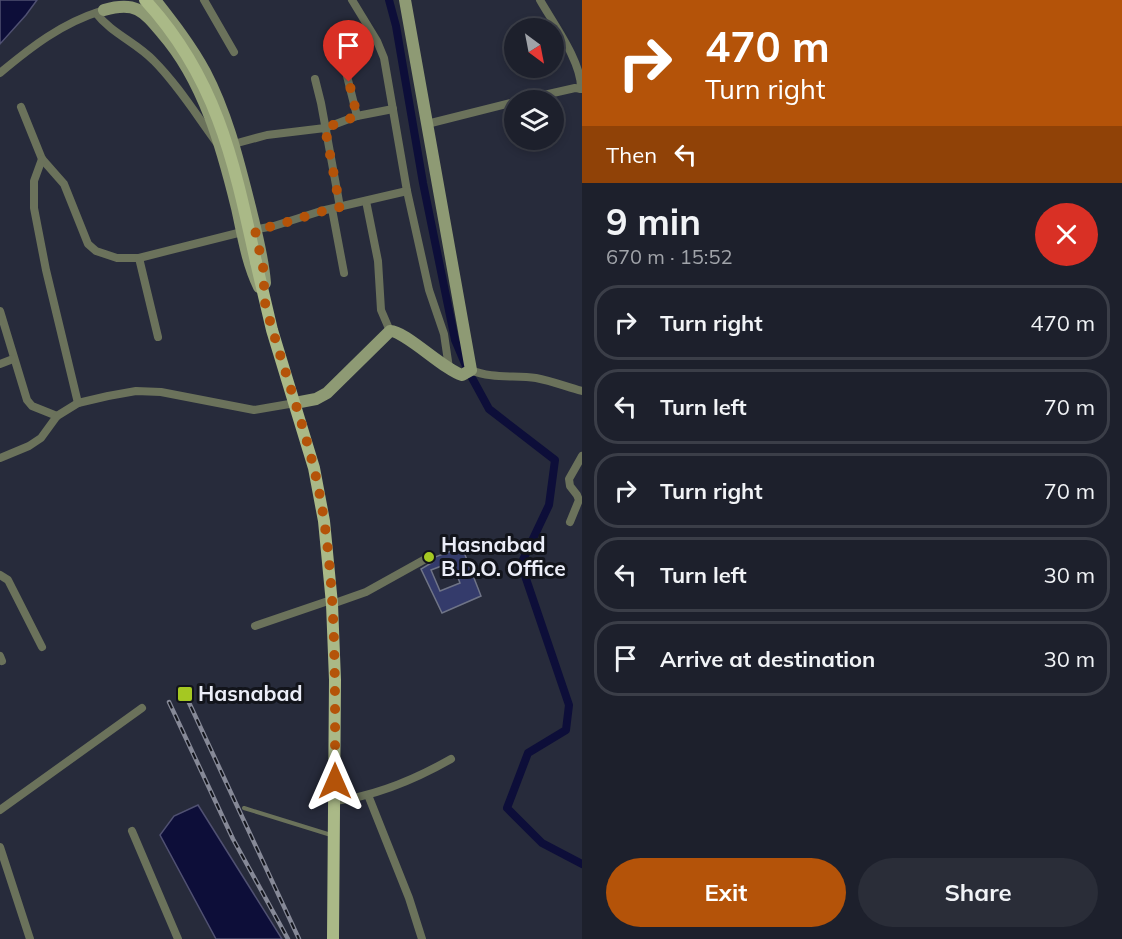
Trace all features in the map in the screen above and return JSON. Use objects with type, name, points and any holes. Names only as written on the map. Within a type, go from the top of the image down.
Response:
[{"type":"main road","points":[[145,0],[191,60],[218,117],[237,175],[264,299],[296,403],[320,495],[332,602],[335,680],[333,939]]},
{"type":"street","points":[[155,0],[189,45],[204,70],[224,114],[255,230],[264,272],[264,299]]},
{"type":"street","points":[[204,0],[234,52]]},
{"type":"street","points":[[352,0],[384,58],[407,191],[429,290],[444,334],[449,369]]},
{"type":"street","points":[[405,0],[471,370]]},
{"type":"street","points":[[540,0],[575,63],[580,77],[582,89],[564,90]]},
{"type":"street","points":[[0,73],[52,33],[76,20],[102,8],[126,5],[137,8],[167,39],[200,92],[219,147],[249,265],[264,299]]},
{"type":"street","points":[[102,8],[106,26],[131,41],[155,61],[219,147]]},
{"type":"street","points":[[345,68],[357,116]]},
{"type":"street","points":[[315,79],[325,128],[344,273]]},
{"type":"street","points":[[427,124],[504,105]]},
{"type":"street","points":[[21,107],[42,159],[64,184],[88,244],[96,250],[117,258],[139,258],[407,191]]},
{"type":"street","points":[[219,147],[267,135],[325,128],[357,116],[393,110]]},
{"type":"street","points":[[42,159],[34,181],[34,208],[46,270],[78,403]]},
{"type":"street","points":[[366,201],[378,261],[381,310],[390,332]]},
{"type":"street","points":[[139,258],[158,336]]},
{"type":"street","points":[[0,311],[27,400],[32,406],[57,416]]},
{"type":"street","points":[[0,458],[29,446],[41,438],[57,416],[78,403],[108,396],[146,391],[188,397],[241,409],[264,410],[316,399],[327,393],[390,332],[396,331],[402,333],[449,369],[462,375],[471,370],[489,376],[506,375],[539,379],[582,391]]},
{"type":"street","points":[[0,364],[13,359]]},
{"type":"street","points":[[570,522],[579,500],[570,486],[569,479],[582,456]]},
{"type":"street","points":[[255,626],[366,592],[429,557]]},
{"type":"street","points":[[0,575],[8,580],[42,647]]},
{"type":"street","points":[[0,810],[142,708]]},
{"type":"street","points":[[335,801],[368,795],[416,778],[451,759]]},
{"type":"street","points":[[368,795],[410,898],[422,939]]},
{"type":"street","points":[[132,831],[178,939]]},
{"type":"street","points":[[0,847],[30,939]]},
{"type":"lane","points":[[244,808],[335,836]]},
{"type":"shaded area","points":[[0,0],[37,0],[0,44]]},
{"type":"shaded area","points":[[198,805],[282,939],[216,939],[160,835],[174,816]]},
{"type":"building","points":[[462,547],[481,596],[442,613],[421,569],[433,562],[435,557]],"holes":[[[452,562],[460,583],[440,591],[431,570]]]},
{"type":"waterway","points":[[389,0],[396,26],[423,183],[455,340],[466,366]]},
{"type":"waterway","points":[[471,376],[489,409],[555,460],[549,505],[521,564],[569,705],[566,730],[528,753],[507,808],[542,843],[582,864]]},
{"type":"railway","points":[[185,694],[299,939]]},
{"type":"railway","points":[[169,702],[233,839],[288,939]]},
{"type":"place","name":"Hasnabad B.D.O. Office","points":[[429,557]]},
{"type":"place","name":"Hasnabad","points":[[185,694]]},
{"type":"route","points":[[335,781],[332,604],[324,521],[314,468],[264,299],[266,288],[263,260],[255,230],[340,207],[325,128],[357,116],[349,82]]}]
